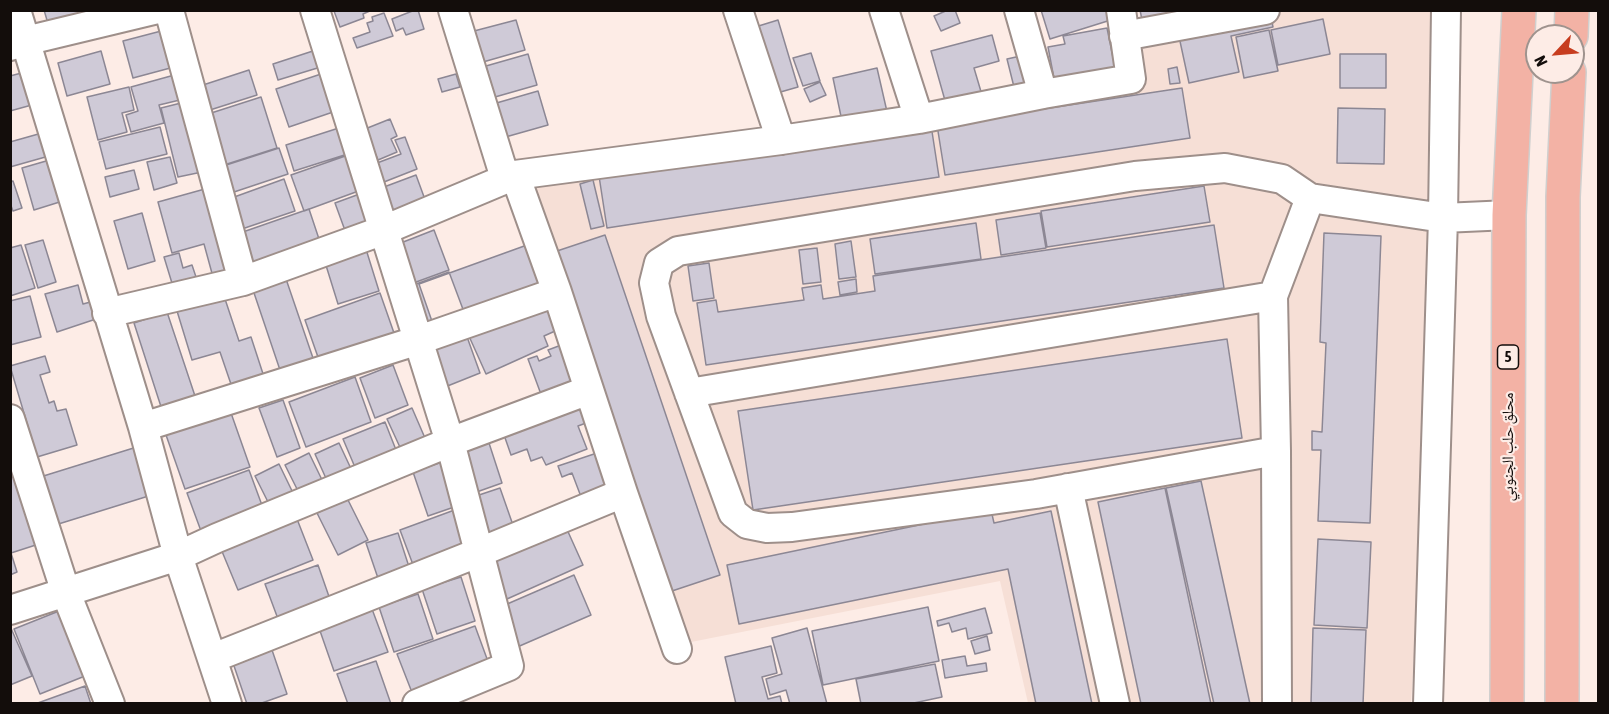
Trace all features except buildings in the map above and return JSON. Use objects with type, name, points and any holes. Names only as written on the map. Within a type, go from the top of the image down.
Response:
[{"type":"highway","name":"محلق حلب الجنوبي","points":[[1507,704],[1509,215],[1519,10]]},
{"type":"highway","points":[[1515,92],[1568,84],[1563,197],[1562,704]]},
{"type":"street","points":[[16,10],[18,43],[107,313],[143,427],[178,556],[227,704]]},
{"type":"street","points":[[18,43],[154,10]]},
{"type":"street","points":[[169,10],[243,280]]},
{"type":"street","points":[[315,10],[450,442],[509,666],[417,704]]},
{"type":"street","points":[[453,10],[510,177],[557,292],[677,649]]},
{"type":"street","points":[[738,10],[781,140]]},
{"type":"street","points":[[884,10],[919,119]]},
{"type":"street","points":[[1019,10],[1043,94]]},
{"type":"street","points":[[1428,704],[1443,218],[1446,10]]},
{"type":"street","points":[[107,313],[243,280],[384,230],[510,177],[919,119],[1131,79],[1122,23],[1260,11]]},
{"type":"street","points":[[1276,451],[1068,488],[792,527],[767,528],[747,524],[734,513],[661,316],[654,283],[659,263],[678,251],[1135,176],[1225,168],[1282,179],[1310,198],[1443,218],[1509,215]]},
{"type":"street","points":[[1277,704],[1273,296],[1310,198]]},
{"type":"street","points":[[143,427],[419,339],[557,292]]},
{"type":"street","points":[[689,393],[1273,296]]},
{"type":"street","points":[[10,610],[178,556],[450,442],[589,390]]},
{"type":"street","points":[[10,420],[66,593],[110,704]]},
{"type":"street","points":[[1068,488],[1116,704]]},
{"type":"street","points":[[213,657],[623,493]]},
{"type":"shaded area","points":[[1284,11],[1456,11],[1411,703],[1028,703],[1000,581],[686,643],[526,188],[1141,85],[1139,46]]}]
